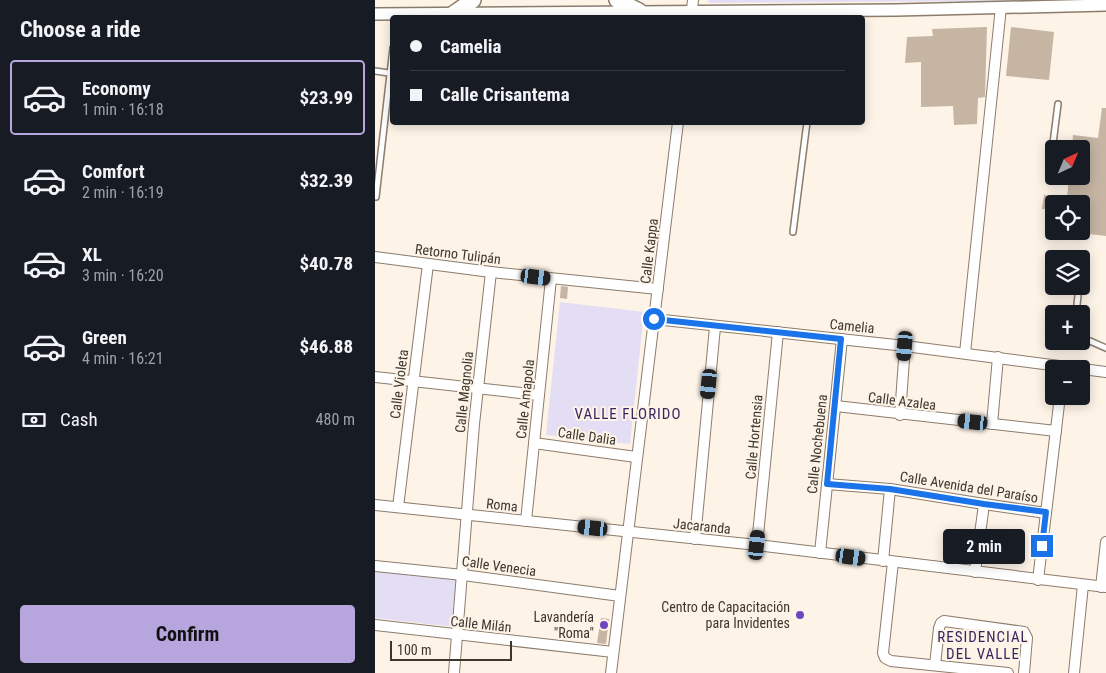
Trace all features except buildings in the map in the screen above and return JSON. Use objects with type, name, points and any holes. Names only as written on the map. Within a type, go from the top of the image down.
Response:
[{"type":"main road","points":[[453,14],[473,0]]},
{"type":"main road","points":[[617,0],[639,11]]},
{"type":"street","points":[[425,15],[536,15],[691,9],[821,14],[1001,7],[1106,6]]},
{"type":"street","points":[[965,353],[1001,7]]},
{"type":"street","points":[[375,14],[390,15]]},
{"type":"street","name":"Calle Kappa","points":[[611,673],[678,125]]},
{"type":"street","name":"Retorno Tulipán","points":[[375,257],[658,290]]},
{"type":"street","name":"Calle Violeta","points":[[397,507],[428,264]]},
{"type":"street","name":"Calle Magnolia","points":[[454,673],[471,461],[491,272]]},
{"type":"street","name":"Calle Amapola","points":[[526,521],[551,279]]},
{"type":"street","name":"Camelia","points":[[654,319],[905,346],[1045,364]]},
{"type":"street","points":[[695,538],[715,326]]},
{"type":"street","name":"Calle Hortensia","points":[[757,545],[777,332]]},
{"type":"street","name":"Calle Nochebuena","points":[[820,553],[836,406],[841,339]]},
{"type":"street","points":[[899,414],[905,346]]},
{"type":"street","points":[[992,424],[998,357]]},
{"type":"street","name":"Camelia","points":[[1090,370],[1106,372]]},
{"type":"street","points":[[375,377],[539,395]]},
{"type":"street","points":[[1038,580],[1059,405]]},
{"type":"street","name":"Calle Azalea","points":[[836,406],[1056,431]]},
{"type":"street","name":"Calle Dalia","points":[[534,443],[636,457]]},
{"type":"street","name":"Calle Avenida del Paraíso","points":[[827,484],[890,489],[1046,512]]},
{"type":"street","points":[[890,489],[884,656],[887,660],[891,661],[1008,673]]},
{"type":"street","points":[[975,572],[984,504]]},
{"type":"street","name":"Roma","points":[[375,505],[627,532]]},
{"type":"street","name":"Jacaranda","points":[[627,532],[757,545],[1103,587]]},
{"type":"street","points":[[1103,587],[1106,542]]},
{"type":"street","name":"Calle Venecia","points":[[375,566],[463,575],[620,596]]},
{"type":"street","points":[[1074,673],[1083,585]]},
{"type":"street","points":[[935,665],[939,628],[941,622],[944,621],[1024,632],[1027,638],[1024,673]]},
{"type":"street","name":"Calle Milán","points":[[375,626],[613,652]]},
{"type":"lane","points":[[376,197],[390,67]]},
{"type":"lane","points":[[375,71],[389,73]]},
{"type":"lane","points":[[1053,140],[1058,104]]},
{"type":"lane","points":[[793,232],[807,125]]},
{"type":"lane","points":[[1090,341],[1106,348]]},
{"type":"shaded area","points":[[707,0],[1106,0],[710,3]]},
{"type":"shaded area","points":[[560,302],[644,312],[630,444],[546,435]]},
{"type":"shaded area","points":[[375,568],[460,577],[455,627],[375,618]]},
{"type":"place","name":"Centro de Capacitación para Invidentes","points":[[800,615]]},
{"type":"place","name":"Lavandería \"Roma\"","points":[[604,625]]},
{"type":"district","name":"VALLE FLORIDO","points":[[628,414]]},
{"type":"district","name":"RESIDENCIAL DEL VALLE","points":[[983,646]]},
{"type":"route","points":[[654,319],[841,339],[827,484],[890,489],[1046,512],[1042,546]]}]
